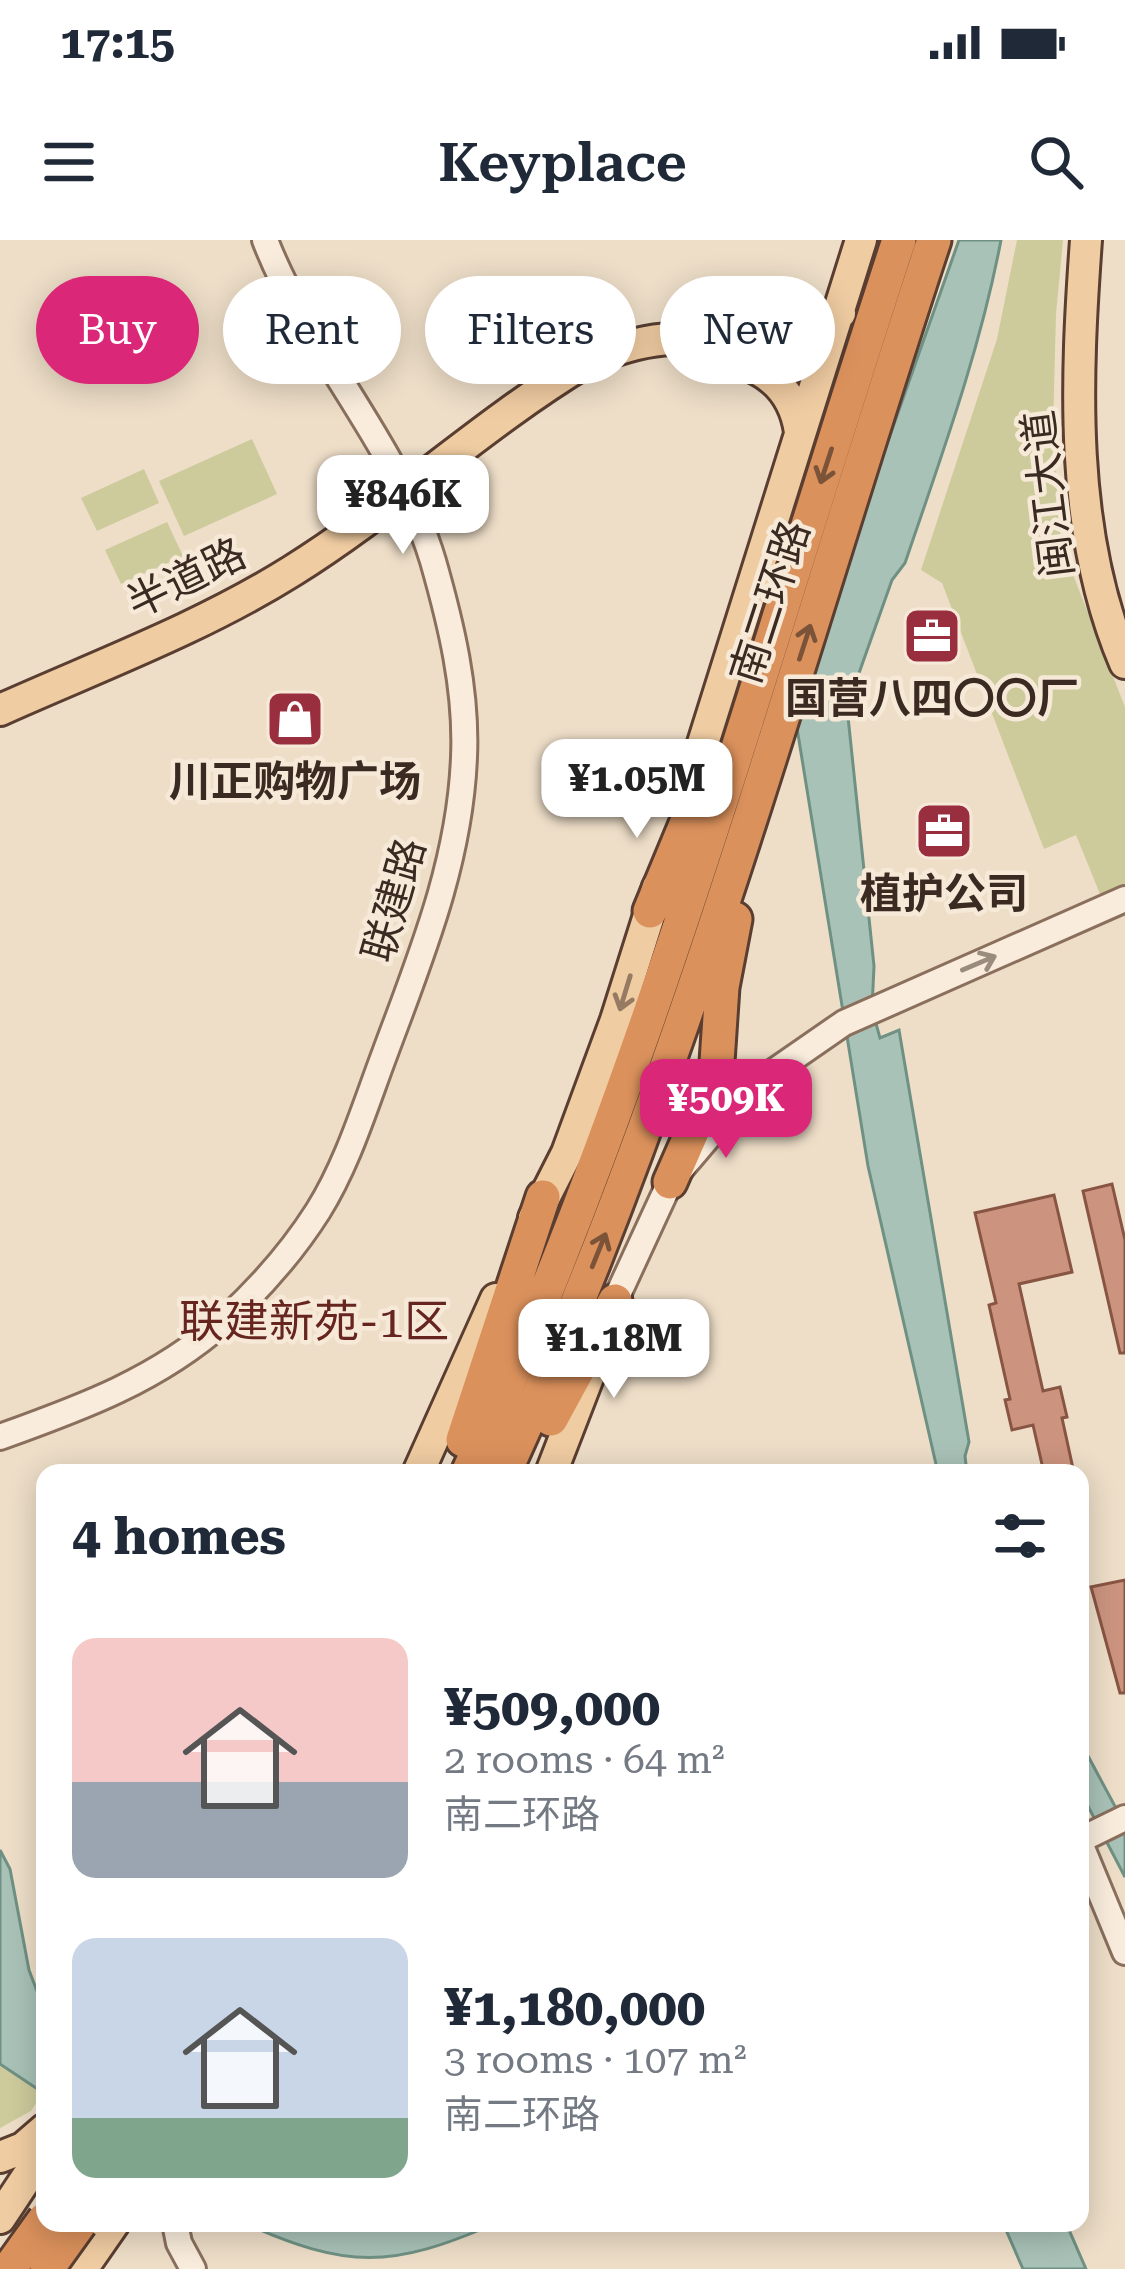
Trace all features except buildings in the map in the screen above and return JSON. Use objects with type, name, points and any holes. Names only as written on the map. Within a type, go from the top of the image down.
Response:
[{"type":"highway","name":"南二环路","points":[[472,1464],[526,1347],[603,1154],[899,240]]},
{"type":"highway","name":"南二环路","points":[[508,1464],[555,1362],[632,1168],[934,240]]},
{"type":"highway","points":[[650,911],[713,760],[759,673]]},
{"type":"highway","points":[[670,1181],[716,1077],[725,964],[791,686]]},
{"type":"highway","points":[[455,1464],[543,1197]]},
{"type":"highway","points":[[526,1464],[615,1301]]},
{"type":"highway","points":[[9,2269],[36,2232]]},
{"type":"highway","points":[[50,2269],[74,2232]]},
{"type":"main road","points":[[422,1464],[575,1131],[650,911],[861,240]]},
{"type":"main road","name":"闽江大道","points":[[1087,240],[1077,375],[1082,482],[1106,609],[1125,663]]},
{"type":"main road","name":"闽江大道","points":[[1102,240],[1090,393],[1094,483],[1125,590]]},
{"type":"main road","name":"半道路","points":[[0,728],[264,608],[307,583],[572,370],[611,351],[679,337],[778,347],[816,334],[840,313]]},
{"type":"main road","name":"半道路","points":[[0,710],[243,599],[410,500],[582,386],[650,361],[701,356],[752,365],[786,393],[800,432]]},
{"type":"main road","points":[[554,1464],[615,1301]]},
{"type":"main road","points":[[0,2157],[36,2136]]},
{"type":"main road","points":[[0,2218],[36,2164]]},
{"type":"main road","points":[[82,2269],[108,2232]]},
{"type":"main road","points":[[0,2243],[50,2269]]},
{"type":"street","name":"联建路","points":[[0,1438],[112,1395],[150,1375],[203,1339],[242,1304],[295,1244],[319,1210],[345,1157],[440,904],[463,782],[465,736],[458,662],[431,555],[383,448],[311,337],[265,240]]},
{"type":"street","points":[[615,1301],[670,1181],[749,1092],[803,1048],[872,1009],[1125,899]]},
{"type":"street","points":[[1089,1836],[1125,1818]]},
{"type":"street","points":[[1089,1863],[1125,1952]]},
{"type":"street","points":[[177,2232],[194,2269]]},
{"type":"shaded area","points":[[959,240],[1001,240],[971,363],[932,483],[847,707],[874,966],[872,1009],[880,1038],[899,1030],[969,1442],[966,1464],[936,1464],[868,1166],[797,728],[834,594]]},
{"type":"shaded area","points":[[1017,240],[1063,240],[1053,428],[1061,544],[1125,707],[1125,889],[1102,899],[1076,835],[1044,849],[942,583],[921,570],[997,339]]},
{"type":"shaded area","points":[[252,439],[277,494],[184,536],[159,481]]},
{"type":"shaded area","points":[[144,469],[159,503],[97,531],[81,498]]},
{"type":"shaded area","points":[[167,522],[183,556],[121,584],[105,550]]},
{"type":"shaded area","points":[[1089,1758],[1125,1825],[1125,1877],[1089,1808]]},
{"type":"shaded area","points":[[0,1850],[10,1869],[36,1988],[36,2088],[0,2064]]},
{"type":"shaded area","points":[[0,2064],[36,2088],[36,2104],[0,2128]]},
{"type":"shaded area","points":[[266,2232],[474,2232],[427,2249],[369,2258],[312,2249]]},
{"type":"shaded area","points":[[1007,2232],[1070,2232],[1086,2269],[1023,2269]]},
{"type":"place","name":"国营八四〇〇厂","points":[[932,636]]},
{"type":"place","name":"川正购物广场","points":[[295,719]]},
{"type":"place","name":"植护公司","points":[[944,831]]},
{"type":"district","name":"联建新苑-1区","points":[[314,1321]]}]
